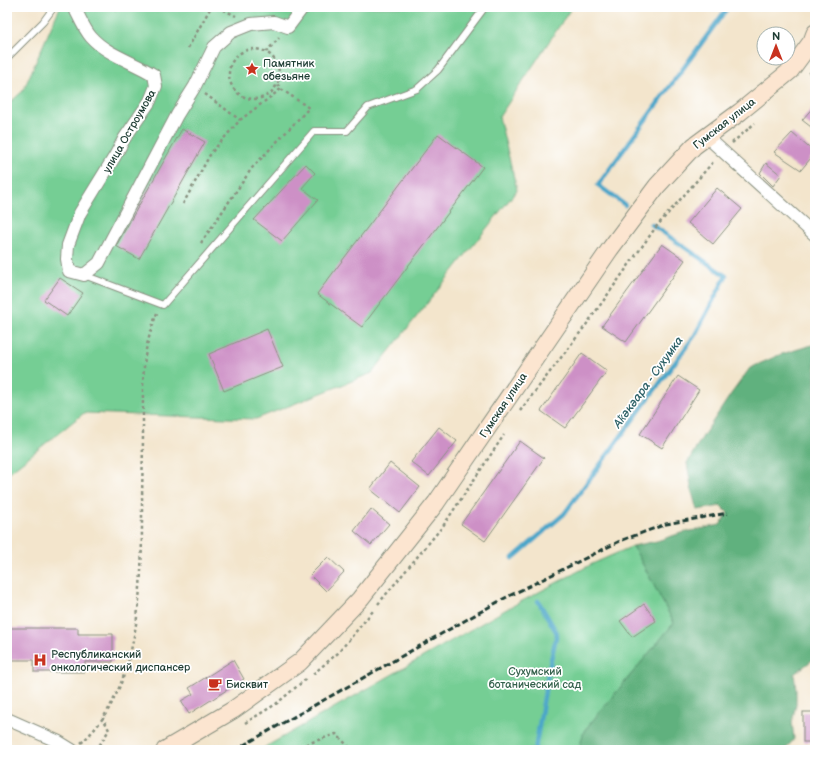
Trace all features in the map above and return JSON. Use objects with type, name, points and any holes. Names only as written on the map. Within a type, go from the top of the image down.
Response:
[{"type":"street","name":"улица Остроумова","points":[[74,7],[90,36],[108,51],[140,66],[154,75],[156,86],[150,101],[124,139],[77,219],[68,245],[67,259],[69,271],[84,276]]},
{"type":"street","points":[[84,276],[99,263],[177,115],[195,86],[214,47],[231,32],[251,24],[274,22],[288,27],[303,7]]},
{"type":"street","name":"Гумская улица","points":[[165,750],[232,710],[300,662],[360,599],[436,503],[610,249],[657,186],[694,146],[740,112],[790,71],[812,41],[815,33]]},
{"type":"street","points":[[706,136],[815,235]]},
{"type":"street","points":[[7,719],[75,748]]},
{"type":"lane","points":[[7,58],[43,22],[54,7]]},
{"type":"lane","points":[[84,276],[163,305],[314,131],[347,131],[368,107],[417,89],[438,70],[485,7]]},
{"type":"path","points":[[114,12],[116,7]]},
{"type":"path","points":[[188,48],[211,7]]},
{"type":"path","points":[[249,49],[257,49],[266,52],[274,58],[278,66],[279,77],[276,84],[270,93],[261,97],[251,98],[244,96],[232,86],[230,79],[230,69],[234,59],[249,49]]},
{"type":"path","points":[[200,244],[252,168],[309,108],[276,84]]},
{"type":"path","points":[[195,86],[240,120]]},
{"type":"path","points":[[183,204],[212,153],[240,120],[281,89]]},
{"type":"path","points":[[75,748],[92,733],[120,687],[138,615],[142,566],[143,383],[146,350],[155,318],[163,305]]},
{"type":"path","points":[[98,750],[97,749],[109,730],[103,717]]},
{"type":"path","points":[[289,750],[336,734],[352,750]]},
{"type":"green space","points":[[60,7],[572,7],[499,117],[517,190],[372,373],[256,419],[84,413],[7,474],[7,105],[23,91]]},
{"type":"green space","points":[[815,344],[815,658],[794,674],[796,704],[792,722],[794,739],[785,750],[579,750],[584,731],[674,623],[633,546],[657,541],[681,533],[720,525],[728,513],[721,506],[697,510],[687,463],[703,436],[750,368],[779,355]]},
{"type":"green space","name":"Сухумский ботанический сад","points":[[633,546],[674,623],[584,731],[579,750],[260,750],[505,610],[592,564]]},
{"type":"building","points":[[815,105],[815,130],[802,120]]},
{"type":"building","points":[[182,129],[205,142],[139,259],[116,246]]},
{"type":"building","points":[[792,133],[815,153],[801,170],[774,152]]},
{"type":"building","points":[[438,134],[483,167],[362,327],[317,294]]},
{"type":"building","points":[[766,163],[781,175],[773,186],[760,173]]},
{"type":"building","points":[[306,164],[315,173],[302,188],[318,200],[282,241],[254,220]]},
{"type":"building","points":[[717,188],[742,209],[713,244],[688,223]]},
{"type":"building","points":[[662,244],[685,260],[626,342],[602,326]]},
{"type":"building","points":[[60,278],[83,293],[67,316],[44,300]]},
{"type":"building","points":[[267,329],[283,367],[224,391],[209,354]]},
{"type":"building","points":[[582,353],[607,371],[565,428],[541,411]]},
{"type":"building","points":[[678,376],[699,390],[662,448],[640,434]]},
{"type":"building","points":[[439,427],[457,441],[429,476],[411,462]]},
{"type":"building","points":[[520,441],[544,458],[485,541],[461,524]]},
{"type":"building","points":[[390,463],[420,487],[400,513],[370,489]]},
{"type":"building","points":[[371,509],[389,524],[371,545],[354,531]]},
{"type":"building","points":[[328,557],[344,572],[326,591],[310,575]]},
{"type":"building","points":[[644,604],[656,621],[632,637],[620,621]]},
{"type":"building","points":[[7,628],[78,628],[78,634],[113,634],[113,662],[85,662],[85,672],[34,672],[34,660],[7,660]]},
{"type":"building","points":[[233,660],[244,679],[189,714],[181,701],[193,694],[189,688]]},
{"type":"building","points":[[803,712],[815,712],[815,742],[803,742]]},
{"type":"waterway","name":"Аҟәкәара - Сухумка","points":[[625,205],[598,185],[728,7]]},
{"type":"waterway","name":"Аҟәкәара - Сухумка","points":[[513,558],[564,514],[695,335],[726,276],[651,224]]},
{"type":"waterway","name":"Аҟәкәара - Сухумка","points":[[535,750],[548,673],[557,633],[538,601]]},
{"type":"railway","points":[[235,750],[505,598],[620,541],[666,524],[728,513]]},
{"type":"place","name":"Памятник обезьяне","points":[[252,69]]},
{"type":"place","name":"Республиканский онкологический диспансер","points":[[40,660]]},
{"type":"place","name":"Бисквит","points":[[215,684]]}]
